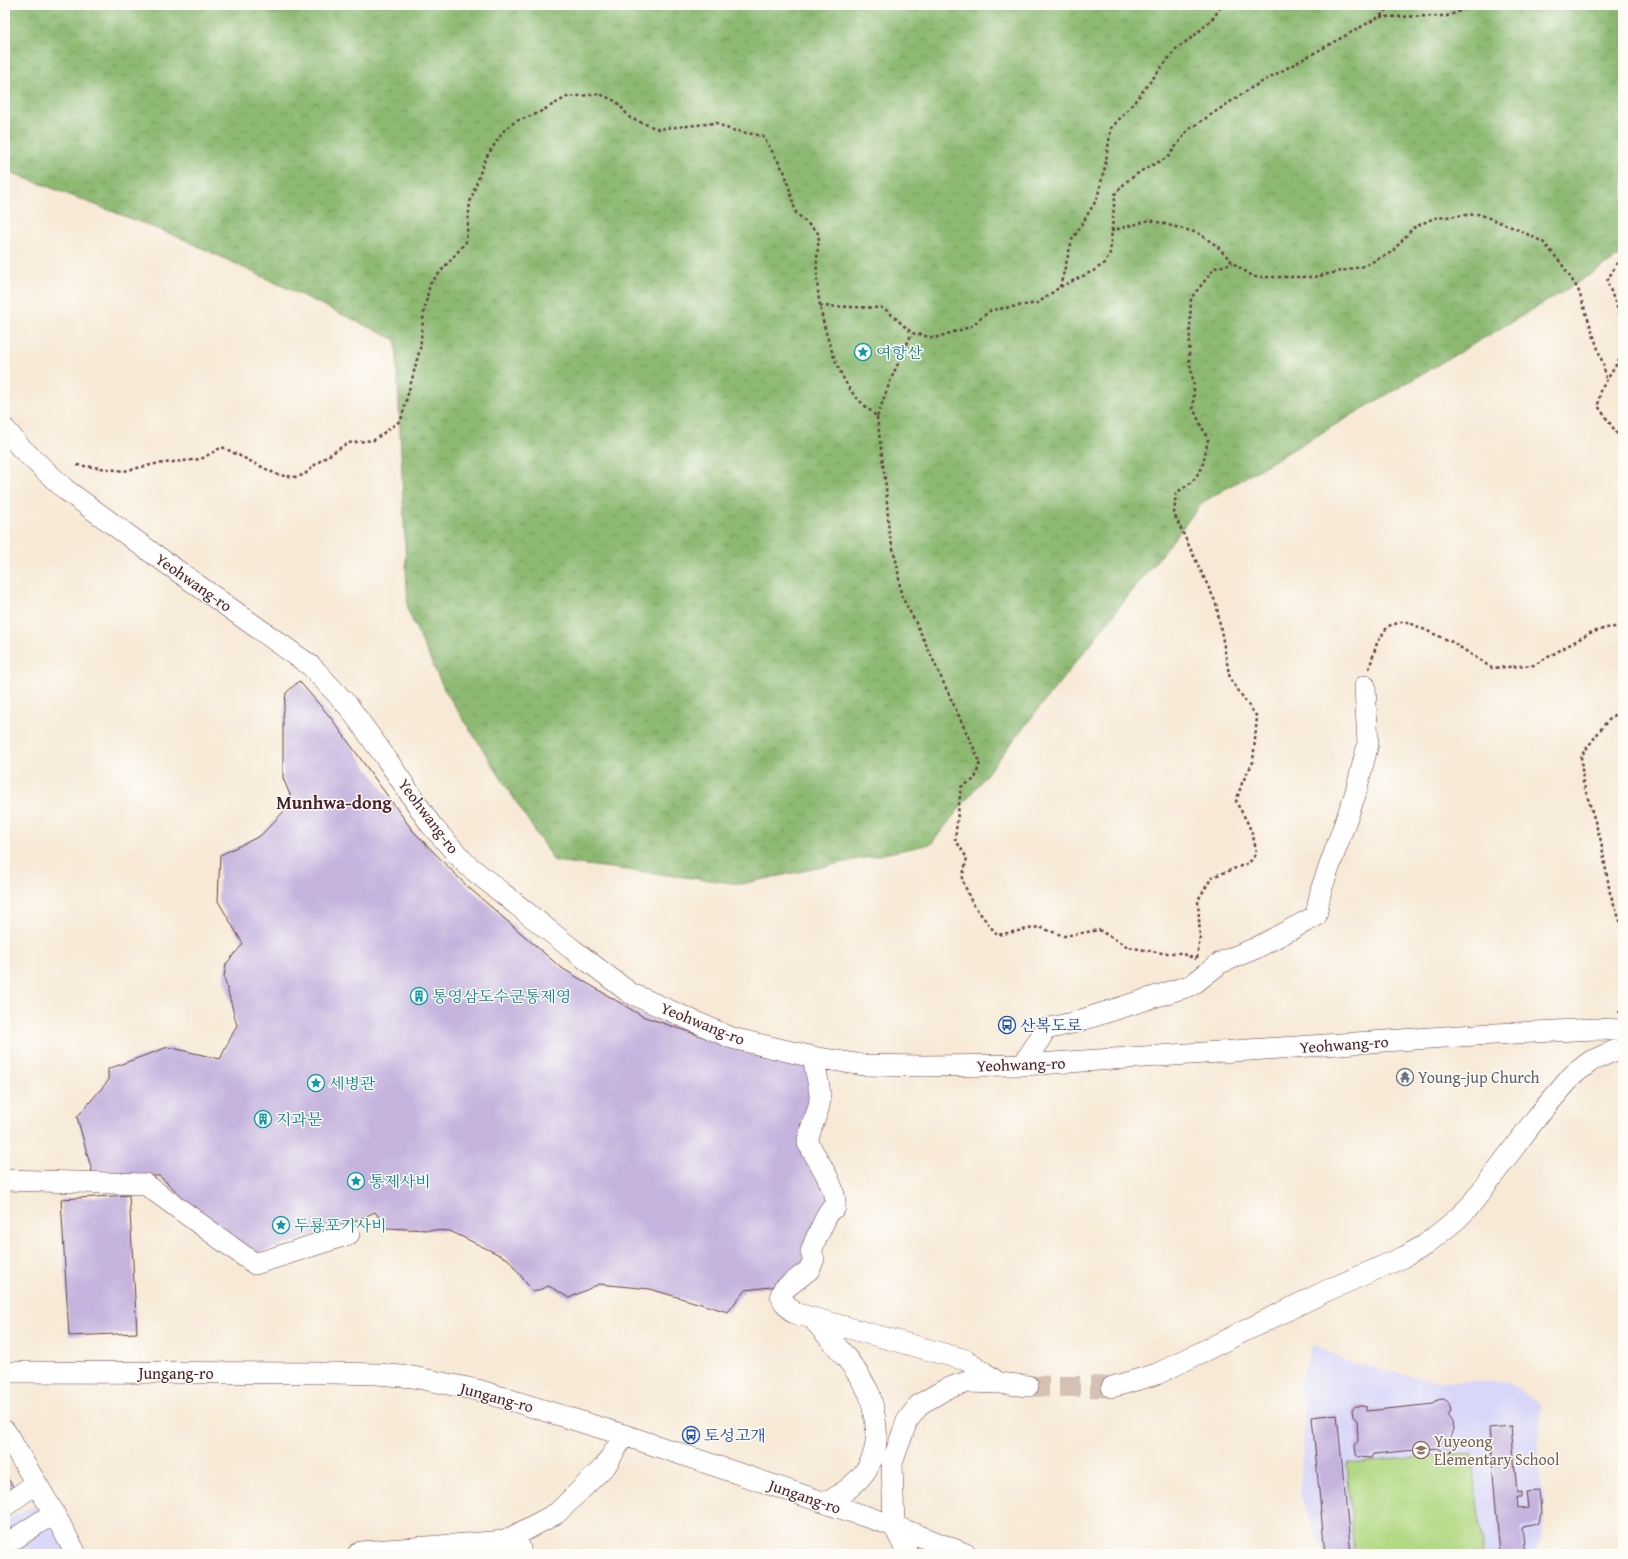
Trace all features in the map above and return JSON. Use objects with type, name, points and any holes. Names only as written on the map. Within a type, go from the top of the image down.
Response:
[{"type":"street","name":"Yeohwang-ro","points":[[5,429],[20,447],[66,490],[311,666],[349,707],[388,761],[431,825],[466,864],[572,949],[630,993],[732,1038],[813,1057],[871,1065],[922,1066],[1023,1065],[1475,1035],[1596,1029],[1623,1030]]},
{"type":"street","points":[[1023,1065],[1046,1029],[1072,1023],[1192,985],[1220,963],[1256,948],[1316,916],[1321,890],[1356,794],[1368,744],[1365,686]]},
{"type":"street","points":[[1112,1387],[1157,1374],[1326,1291],[1404,1257],[1425,1245],[1457,1219],[1470,1206],[1532,1122],[1573,1074],[1591,1061],[1623,1046]]},
{"type":"street","points":[[813,1057],[820,1098],[817,1115],[808,1136],[808,1143],[836,1198],[835,1206],[829,1211],[815,1241],[812,1252],[814,1259],[809,1270],[783,1290],[781,1295],[784,1302],[794,1313],[966,1360],[999,1383]]},
{"type":"street","points":[[5,1180],[145,1184],[254,1264],[349,1234]]},
{"type":"street","points":[[812,1318],[855,1369],[870,1395],[876,1423],[876,1452],[863,1476],[841,1495],[826,1503]]},
{"type":"street","name":"Jungang-ro","points":[[5,1372],[334,1373],[398,1376],[478,1390],[624,1435],[894,1526],[966,1554]]},
{"type":"street","points":[[908,1554],[894,1526],[892,1463],[907,1421],[920,1404],[946,1388],[968,1382],[1028,1386]]},
{"type":"street","points":[[5,1431],[54,1512],[76,1554]]},
{"type":"street","points":[[358,1554],[361,1552],[506,1541],[519,1544],[557,1513],[606,1465],[624,1435]]},
{"type":"street","points":[[5,1506],[36,1483]]},
{"type":"street","points":[[5,1545],[54,1512]]},
{"type":"path","points":[[1060,287],[1072,240],[1097,199],[1105,167],[1112,128],[1176,49],[1195,35],[1214,17],[1222,5]]},
{"type":"path","points":[[820,306],[884,308],[912,333],[934,338],[970,327],[991,310],[1038,303],[1060,287],[1093,271],[1105,263],[1110,253],[1115,194],[1126,182],[1168,156],[1188,130],[1252,88],[1379,17],[1393,5]]},
{"type":"path","points":[[1379,17],[1447,16],[1476,5]]},
{"type":"path","points":[[77,465],[124,471],[155,464],[201,459],[222,447],[278,475],[295,476],[304,475],[317,464],[348,443],[374,440],[401,420],[420,349],[424,311],[430,284],[466,242],[470,202],[485,159],[505,129],[516,121],[536,114],[567,97],[600,94],[617,102],[630,118],[658,129],[716,123],[731,130],[763,136],[784,173],[796,213],[818,234],[817,277],[820,306],[830,344],[850,389],[877,417]]},
{"type":"path","points":[[1111,232],[1150,220],[1198,233],[1218,246],[1233,263],[1254,277],[1314,277],[1364,266],[1392,252],[1413,228],[1434,218],[1479,214],[1519,230],[1543,242],[1562,263],[1578,289],[1604,367],[1606,380]]},
{"type":"path","points":[[1623,252],[1607,281],[1623,323]]},
{"type":"path","points":[[1192,985],[1200,937],[1198,900],[1212,877],[1249,863],[1256,854],[1256,842],[1252,831],[1236,802],[1242,783],[1253,762],[1257,716],[1230,679],[1216,603],[1200,566],[1174,514],[1176,493],[1192,482],[1202,468],[1208,440],[1194,408],[1194,386],[1189,360],[1191,298],[1215,268],[1233,263]]},
{"type":"path","points":[[912,333],[891,379],[877,417],[886,487],[889,533],[897,564],[901,595],[917,625],[980,762],[975,779],[961,787],[955,839],[967,858],[962,879],[972,903],[997,935],[1039,927],[1064,936],[1099,930],[1128,947],[1162,953],[1180,954],[1196,959]]},
{"type":"path","points":[[1623,354],[1600,391],[1598,406],[1618,435],[1623,438]]},
{"type":"path","points":[[1365,686],[1377,643],[1388,626],[1406,621],[1452,642],[1492,668],[1534,665],[1590,633],[1606,628],[1623,626]]},
{"type":"path","points":[[1623,706],[1604,725],[1581,756],[1582,782],[1601,841],[1610,893],[1623,929]]},
{"type":"shaded area","name":"Yuyeong Elementary School","points":[[1313,1344],[1346,1361],[1433,1381],[1508,1382],[1541,1404],[1537,1467],[1545,1504],[1544,1525],[1538,1554],[1324,1554],[1300,1496],[1305,1408],[1298,1387]]},
{"type":"shaded area","points":[[41,1502],[69,1554],[5,1554],[5,1521]]},
{"type":"green space","points":[[5,5],[1623,5],[1623,254],[1561,293],[1203,502],[931,844],[741,884],[554,861],[444,689],[408,611],[396,340],[181,238],[5,170]]},
{"type":"green space","points":[[1472,1453],[1483,1554],[1354,1554],[1347,1463]]},
{"type":"building","name":"통영삼도수군통제영","points":[[299,681],[331,718],[413,831],[467,886],[560,967],[642,1016],[754,1054],[811,1065],[815,1102],[800,1125],[807,1147],[833,1197],[812,1260],[771,1287],[745,1290],[728,1312],[650,1289],[599,1284],[569,1298],[549,1286],[533,1292],[508,1259],[450,1231],[386,1228],[375,1212],[344,1226],[248,1256],[213,1231],[173,1188],[159,1176],[93,1175],[77,1117],[108,1081],[108,1069],[168,1047],[220,1059],[237,1025],[224,977],[226,964],[243,944],[218,901],[220,855],[260,836],[293,802],[283,778],[283,716],[286,693]]},
{"type":"building","points":[[129,1195],[137,1333],[69,1336],[61,1199]]},
{"type":"building","points":[[1444,1399],[1449,1403],[1451,1411],[1447,1414],[1452,1421],[1453,1429],[1450,1437],[1453,1439],[1454,1448],[1449,1453],[1441,1451],[1437,1448],[1373,1454],[1371,1458],[1359,1457],[1356,1455],[1355,1445],[1358,1441],[1357,1420],[1353,1417],[1352,1409],[1356,1406],[1367,1407],[1367,1411],[1434,1404],[1437,1400]]},
{"type":"building","points":[[1337,1414],[1351,1554],[1325,1554],[1312,1417]]},
{"type":"building","points":[[1511,1426],[1517,1493],[1522,1492],[1522,1498],[1517,1498],[1518,1509],[1529,1508],[1527,1492],[1539,1491],[1541,1512],[1539,1523],[1521,1527],[1524,1554],[1500,1554],[1489,1428]]},
{"type":"building","points":[[5,1474],[16,1491],[5,1499]]},
{"type":"tunnel","points":[[1028,1386],[1112,1387]]},
{"type":"place","name":"여항산","points":[[863,352]]},
{"type":"place","name":"통영삼도수군통제영","points":[[419,996]]},
{"type":"place","name":"산복도로","points":[[1007,1025]]},
{"type":"place","name":"Young-jup Church","points":[[1405,1077]]},
{"type":"place","name":"세병관","points":[[316,1083]]},
{"type":"place","name":"지과문","points":[[263,1119]]},
{"type":"place","name":"통제사비","points":[[356,1181]]},
{"type":"place","name":"두룡포기사비","points":[[281,1225]]},
{"type":"place","name":"토성고개","points":[[691,1435]]},
{"type":"place","name":"Yuyeong Elementary School","points":[[1421,1450]]},
{"type":"district","name":"Munhwa-dong","points":[[334,802]]}]
